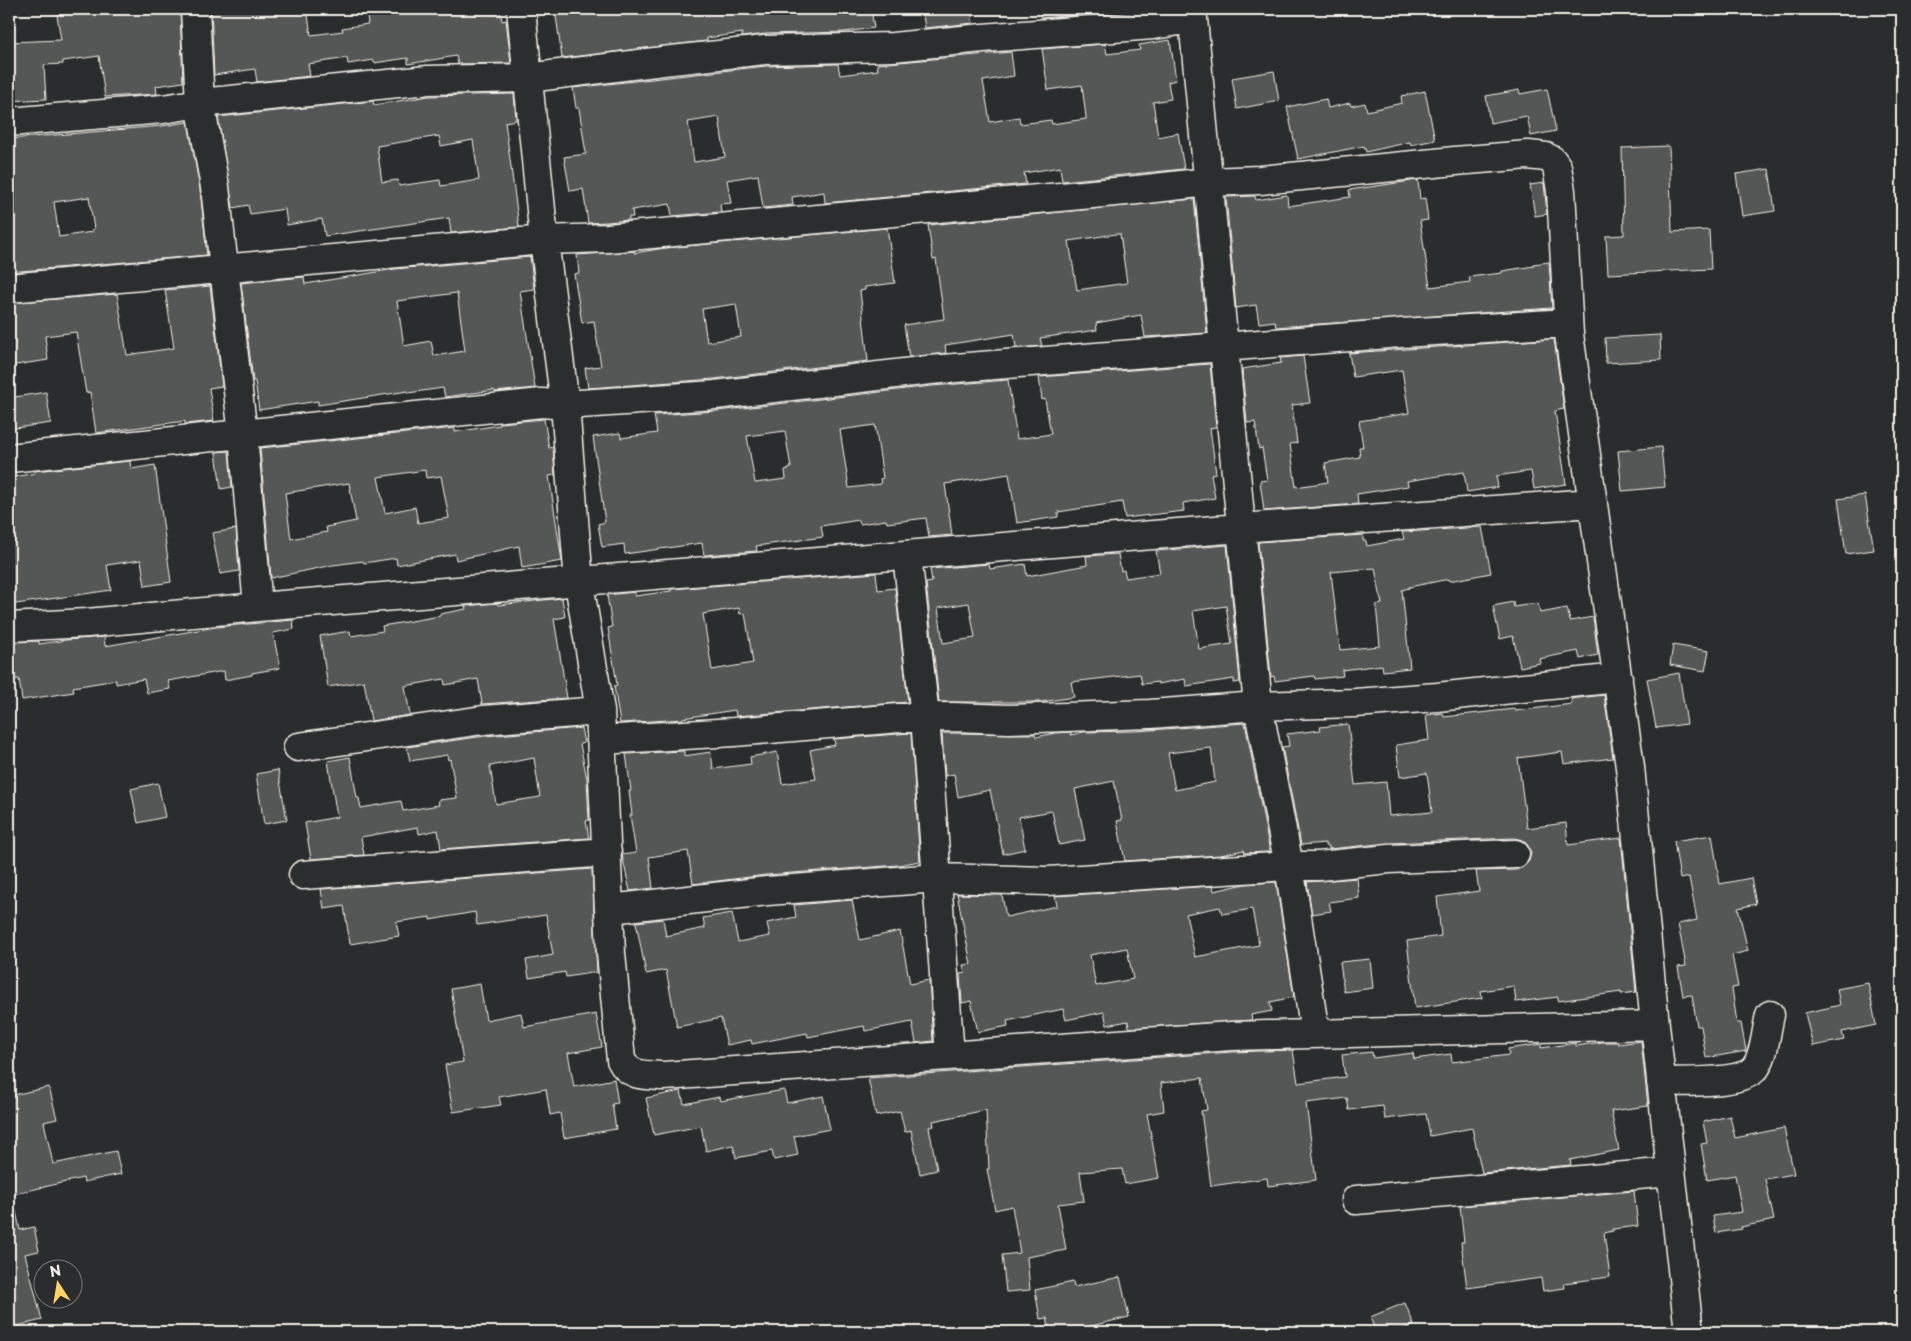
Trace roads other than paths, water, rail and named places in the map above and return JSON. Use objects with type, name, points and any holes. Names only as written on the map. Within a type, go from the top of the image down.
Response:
[{"type":"street","points":[[195,9],[200,103],[215,187],[243,435],[258,607]]},
{"type":"street","points":[[521,9],[544,240],[565,405],[579,582],[600,711],[611,953],[621,1060],[625,1068],[633,1073],[646,1076],[664,1076],[1231,1036],[1655,1025]]},
{"type":"street","points":[[9,122],[162,109],[200,103],[428,80],[528,78],[766,50],[893,47],[1193,20],[1213,248],[1258,706],[1289,866],[1315,1033]]},
{"type":"street","points":[[9,288],[544,240],[617,237],[1208,182],[1260,180],[1528,156],[1546,157],[1552,160],[1557,167],[1561,191],[1568,323],[1630,767],[1655,1025],[1689,1332]]},
{"type":"street","points":[[9,458],[542,404],[565,405],[715,395],[930,370],[1568,323]]},
{"type":"street","points":[[9,627],[87,623],[258,607],[1240,528],[1593,503]]},
{"type":"street","points":[[907,555],[925,717],[950,1056]]},
{"type":"street","points":[[601,740],[925,717],[952,716],[1009,719],[1150,714],[1258,706],[1355,703],[1428,698],[1618,678]]},
{"type":"street","points":[[298,747],[483,720],[600,711]]},
{"type":"street","points":[[303,875],[607,852]]},
{"type":"street","points":[[610,909],[767,891],[936,878],[1048,881],[1289,866],[1319,866],[1389,859],[1514,854]]},
{"type":"street","points":[[1662,1082],[1729,1079],[1750,1073],[1756,1067],[1760,1056],[1770,1015]]},
{"type":"street","points":[[1356,1200],[1671,1172]]}]
